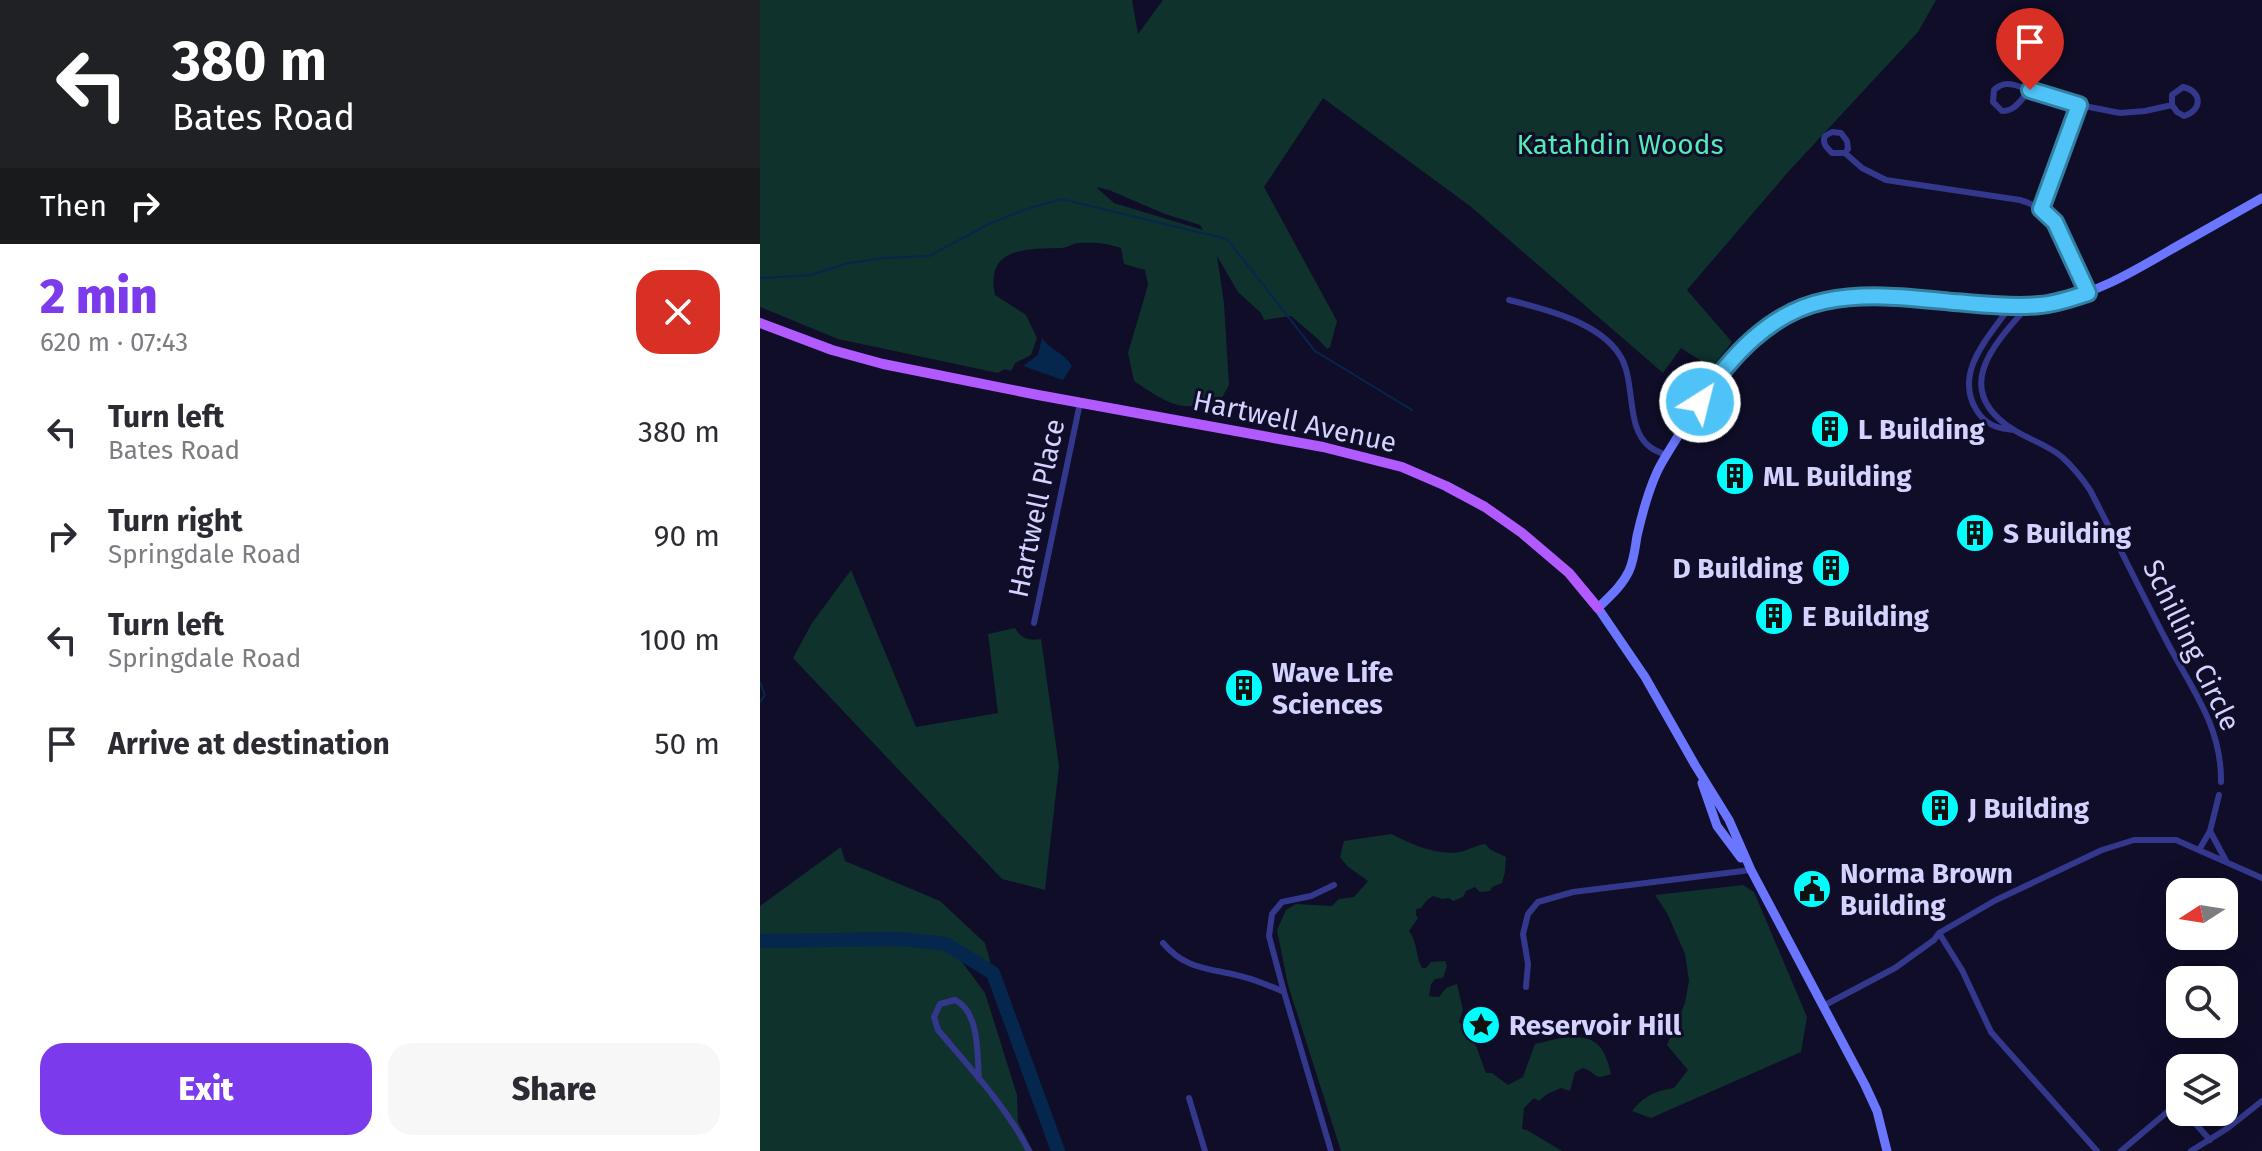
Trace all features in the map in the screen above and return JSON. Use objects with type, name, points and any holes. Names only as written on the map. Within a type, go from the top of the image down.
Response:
[{"type":"main road","name":"Hartwell Avenue","points":[[760,323],[832,350],[883,364],[1323,447],[1402,467],[1485,507],[1522,533],[1569,573],[1598,608]]},
{"type":"street","points":[[2030,90],[2021,102],[2008,111],[2002,111],[1993,102],[1994,90],[1999,85],[2014,84],[2079,105],[2120,113],[2172,105]]},
{"type":"street","points":[[2183,87],[2197,96],[2198,103],[2191,114],[2184,116],[2172,105],[2172,95],[2183,87]]},
{"type":"street","points":[[2041,209],[2079,105]]},
{"type":"street","points":[[1845,153],[1862,168],[1886,180],[2035,204],[2055,222],[2088,293]]},
{"type":"street","points":[[1598,608],[1630,568],[1648,496],[1666,455],[1734,356],[1770,325],[1805,306],[1826,300],[1876,297],[2042,305],[2088,293],[2130,274],[2262,198]]},
{"type":"street","points":[[1509,300],[1573,319],[1602,337],[1618,352],[1627,368],[1631,408],[1637,428],[1648,446],[1666,455]]},
{"type":"street","name":"Schilling Circle","points":[[2011,305],[1978,351],[1969,383],[1973,403],[1984,419],[1994,427],[2014,430]]},
{"type":"street","name":"Schilling Circle","points":[[2029,305],[1993,350],[1980,378],[1980,391],[1986,404],[2014,430],[2061,456],[2090,490],[2207,714],[2221,759],[2221,782]]},
{"type":"street","name":"Hartwell Place","points":[[1034,623],[1080,403]]},
{"type":"street","name":"Hartwell Avenue","points":[[1598,608],[1645,677],[1729,820],[1751,870]]},
{"type":"street","name":"Hartwell Avenue","points":[[1695,765],[1717,826],[1751,870]]},
{"type":"street","points":[[2199,850],[2210,831],[2219,795]]},
{"type":"street","points":[[2210,831],[2226,861]]},
{"type":"street","points":[[1823,1006],[1895,968],[1939,933],[2019,890],[2102,850],[2134,840],[2176,840],[2260,877]]},
{"type":"street","points":[[1526,987],[1528,964],[1523,934],[1528,914],[1538,902],[1573,892],[1751,870],[1877,1111],[1887,1151]]},
{"type":"street","points":[[1331,1151],[1269,936],[1272,914],[1282,902],[1311,896],[1334,885]]},
{"type":"street","points":[[1939,933],[1962,970],[1991,1032],[2097,1151]]},
{"type":"street","points":[[1163,943],[1173,955],[1200,969],[1239,975],[1284,992]]},
{"type":"street","points":[[979,1079],[975,1034],[969,1012],[960,1001],[940,1004],[934,1017],[938,1030],[1019,1131],[1029,1151]]},
{"type":"street","points":[[1189,1098],[1205,1151]]},
{"type":"street","points":[[2191,1151],[2262,1101]]},
{"type":"street","points":[[2121,1151],[2166,1115]]},
{"type":"street","points":[[2198,1126],[2210,1140]]},
{"type":"green space","name":"Katahdin Woods","points":[[760,0],[1132,0],[1138,34],[1163,0],[1936,0],[1918,32],[1789,171],[1687,290],[1732,342],[1712,368],[1681,348],[1663,373],[1470,206],[1323,98],[1264,187],[1337,321],[1330,347],[1327,349],[1291,316],[1264,320],[1261,313],[1238,292],[1217,256],[1224,303],[1229,385],[1219,403],[1205,406],[1174,404],[1134,381],[1128,353],[1148,285],[1145,270],[1124,264],[1121,248],[1111,245],[1078,243],[1063,248],[1022,251],[1002,259],[996,268],[995,295],[1026,315],[1037,338],[1031,355],[1015,363],[1011,371],[1005,369],[998,373],[838,339],[760,307]],"holes":[[[1096,187],[1200,225],[1203,230],[1114,203]]]},
{"type":"green space","points":[[851,570],[916,727],[998,713],[988,634],[1015,628],[1026,638],[1041,639],[1059,766],[1045,890],[1002,879],[793,658],[812,623]]},
{"type":"green space","points":[[1391,834],[1433,851],[1451,853],[1485,844],[1506,857],[1502,883],[1490,891],[1480,892],[1475,887],[1453,901],[1433,896],[1416,909],[1418,918],[1409,931],[1422,968],[1431,962],[1445,961],[1447,966],[1443,978],[1435,979],[1431,984],[1429,996],[1439,997],[1446,988],[1457,984],[1463,1010],[1459,1022],[1472,1035],[1486,1073],[1492,1073],[1508,1085],[1523,1077],[1535,1044],[1550,1040],[1584,1038],[1592,1040],[1600,1048],[1611,1074],[1598,1076],[1583,1068],[1575,1072],[1570,1091],[1561,1088],[1539,1101],[1534,1098],[1524,1108],[1522,1129],[1562,1151],[1341,1151],[1288,985],[1277,930],[1286,910],[1296,904],[1332,906],[1339,899],[1354,897],[1368,881],[1340,857],[1344,841]]},
{"type":"green space","points":[[841,847],[845,861],[940,901],[985,943],[997,985],[961,954],[959,958],[985,993],[1017,1095],[1018,1122],[1033,1151],[760,1151],[760,906]]},
{"type":"green space","points":[[1743,885],[1754,892],[1807,1017],[1801,1052],[1651,1118],[1632,1111],[1650,1095],[1674,1088],[1688,1070],[1667,1045],[1685,1003],[1689,981],[1685,954],[1667,913],[1655,895]]},
{"type":"water","points":[[1042,338],[1072,366],[1063,380],[1023,366],[1038,355]]},
{"type":"waterway","points":[[760,278],[810,275],[849,263],[884,258],[929,256],[991,223],[1061,199],[1227,239],[1315,351],[1412,410]]},
{"type":"waterway","points":[[760,682],[765,695],[760,702]]},
{"type":"waterway","points":[[760,941],[902,939],[946,944],[993,973],[1058,1151]]},
{"type":"place","name":"L Building","points":[[1830,429]]},
{"type":"place","name":"ML Building","points":[[1735,476]]},
{"type":"place","name":"S Building","points":[[1975,533]]},
{"type":"place","name":"D Building","points":[[1831,568]]},
{"type":"place","name":"E Building","points":[[1774,616]]},
{"type":"place","name":"Wave Life Sciences","points":[[1244,688]]},
{"type":"place","name":"J Building","points":[[1940,808]]},
{"type":"place","name":"Norma Brown Building","points":[[1812,889]]},
{"type":"place","name":"Reservoir Hill","points":[[1481,1025]]},
{"type":"route","points":[[1700,402],[1749,341],[1792,312],[1826,300],[1876,297],[2042,305],[2088,293],[2055,222],[2041,209],[2079,105],[2030,90]]}]
